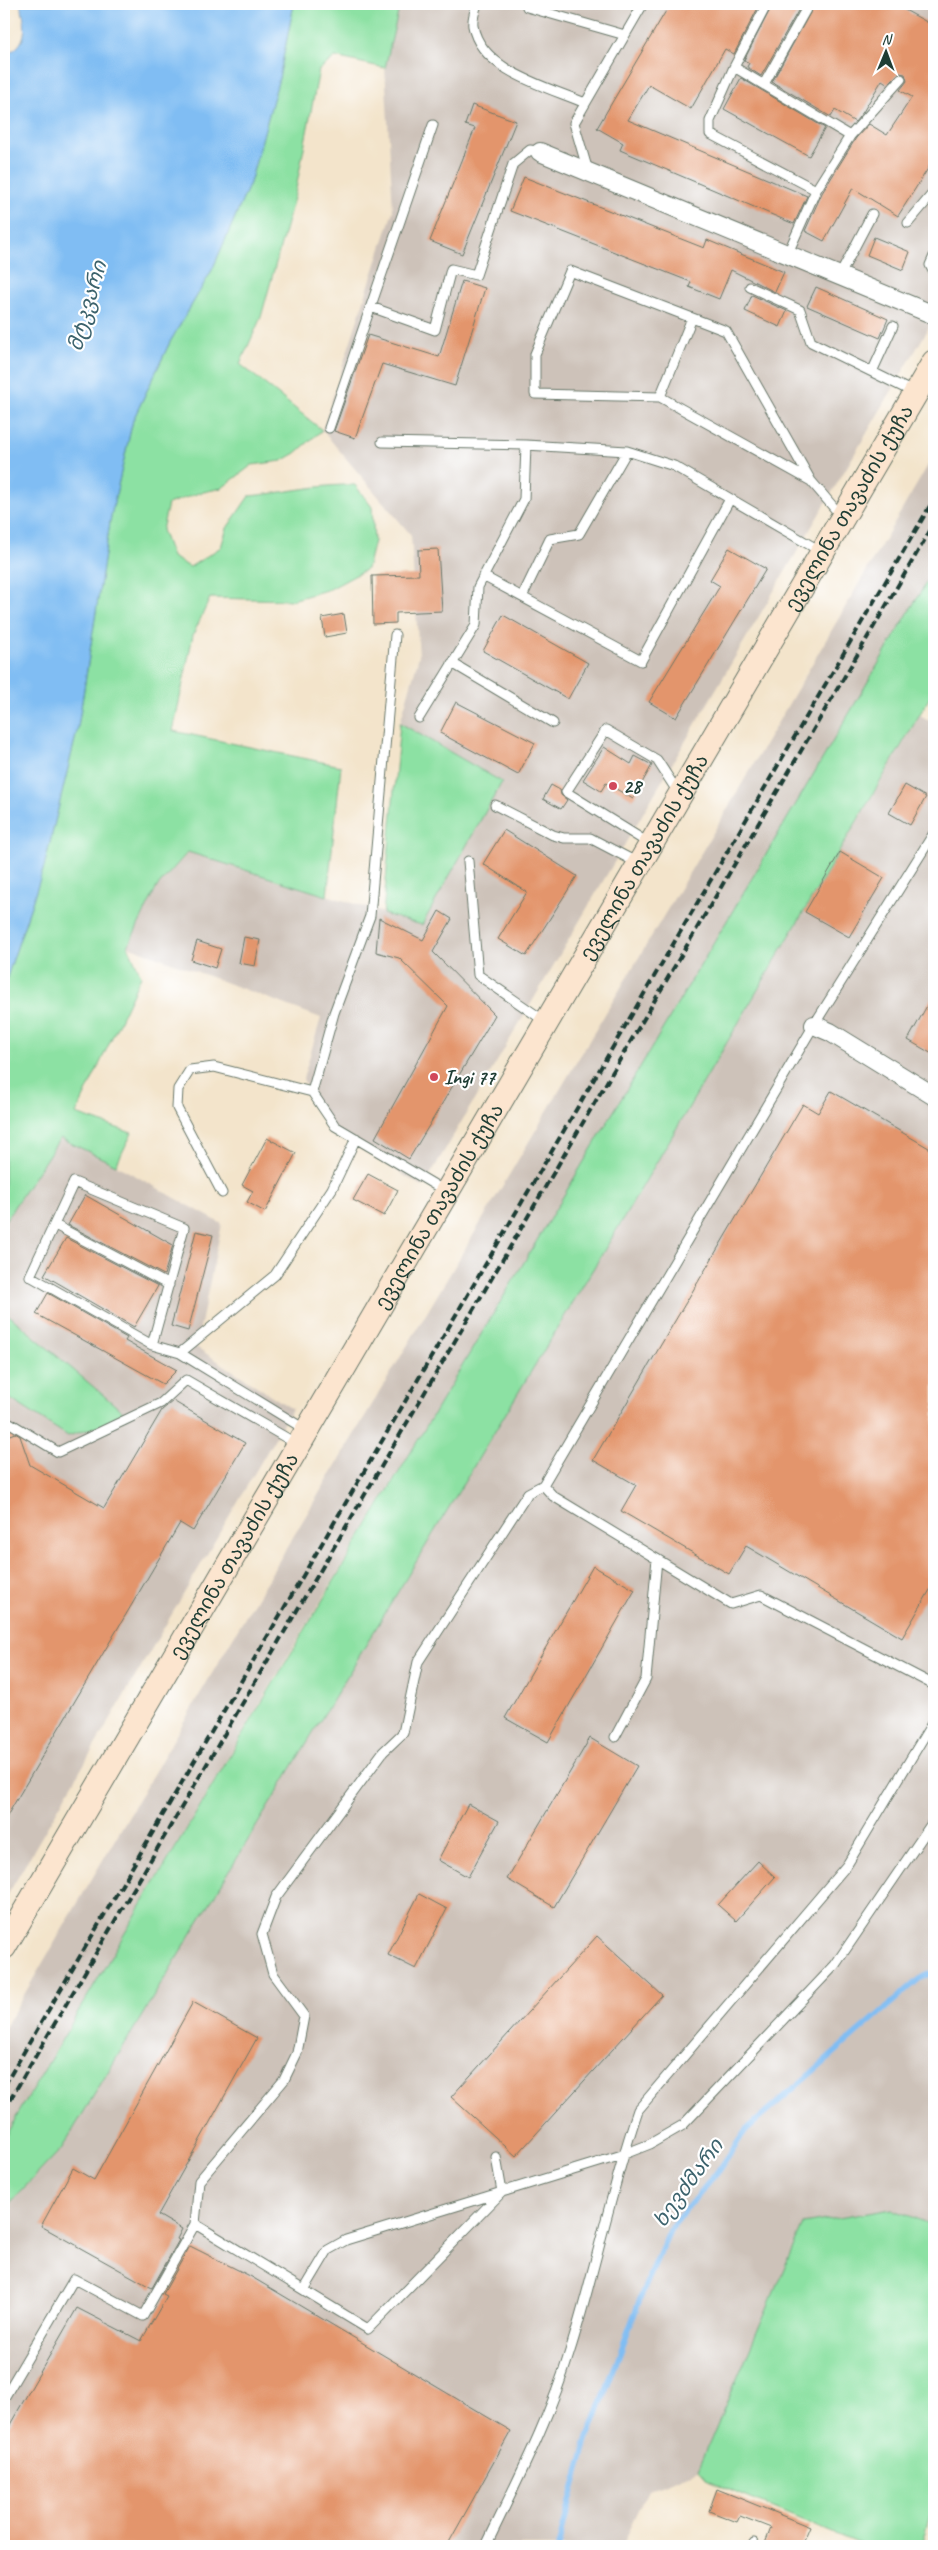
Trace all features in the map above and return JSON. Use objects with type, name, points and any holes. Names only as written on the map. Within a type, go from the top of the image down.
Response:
[{"type":"main road","name":"ეველინა თავაძის ქუჩა","points":[[4,1946],[934,362]]},
{"type":"street","points":[[540,152],[934,315]]},
{"type":"street","points":[[814,1025],[830,1032],[934,1096]]},
{"type":"lane","points":[[477,4],[472,25],[482,49],[499,66],[585,103]]},
{"type":"lane","points":[[528,4],[527,8],[625,35]]},
{"type":"lane","points":[[588,172],[574,122],[643,4]]},
{"type":"lane","points":[[767,4],[734,67],[710,121],[710,134],[714,139],[816,190]]},
{"type":"lane","points":[[764,84],[809,4]]},
{"type":"lane","points":[[926,4],[934,8]]},
{"type":"lane","points":[[734,67],[850,136]]},
{"type":"lane","points":[[788,253],[816,190],[850,136],[901,79]]},
{"type":"lane","points":[[329,428],[433,125]]},
{"type":"lane","points":[[371,307],[435,330],[452,269],[476,275],[513,164],[530,150],[540,152]]},
{"type":"lane","points":[[908,223],[934,192]]},
{"type":"lane","points":[[840,275],[872,214]]},
{"type":"lane","points":[[934,256],[930,265],[934,273]]},
{"type":"lane","points":[[811,481],[660,397],[535,394],[535,354],[570,271],[726,331],[811,481],[842,517]]},
{"type":"lane","points":[[750,287],[800,310],[812,342],[916,393]]},
{"type":"lane","points":[[660,397],[692,318]]},
{"type":"lane","points":[[872,372],[893,326]]},
{"type":"lane","points":[[382,442],[526,445],[626,450],[674,466],[822,552]]},
{"type":"lane","points":[[418,718],[476,625],[478,587],[524,499],[526,445]]},
{"type":"lane","points":[[522,597],[550,540],[579,534],[626,450]]},
{"type":"lane","points":[[484,576],[641,660],[730,499]]},
{"type":"lane","points":[[312,1092],[334,1013],[370,916],[395,635]]},
{"type":"lane","points":[[452,663],[553,723]]},
{"type":"lane","points":[[644,854],[566,792],[606,730],[657,760],[680,794]]},
{"type":"lane","points":[[495,805],[553,835],[564,838],[590,838],[644,854]]},
{"type":"lane","points":[[4,2398],[74,2279],[143,2316],[195,2224],[199,2181],[284,2080],[298,2053],[304,2016],[274,1974],[262,1934],[276,1897],[383,1752],[403,1733],[418,1662],[528,1493],[543,1486],[814,1025],[934,833]]},
{"type":"lane","points":[[468,861],[478,975],[546,1022]]},
{"type":"lane","points":[[222,1193],[177,1108],[178,1089],[190,1070],[214,1067],[312,1092],[335,1126],[446,1192]]},
{"type":"lane","points":[[180,1354],[275,1275],[332,1189],[356,1138]]},
{"type":"lane","points":[[152,1345],[184,1228],[74,1182],[30,1276],[152,1345],[180,1354],[302,1437]]},
{"type":"lane","points":[[55,1225],[169,1285]]},
{"type":"lane","points":[[6,1422],[58,1452],[162,1403],[186,1380],[302,1437]]},
{"type":"lane","points":[[543,1486],[553,1496],[731,1604],[761,1595],[934,1685]]},
{"type":"lane","points":[[615,1737],[646,1679],[657,1559]]},
{"type":"lane","points":[[486,2546],[536,2439],[570,2352],[622,2155],[638,2110],[847,1865],[934,1720]]},
{"type":"lane","points":[[304,2290],[328,2250],[346,2240],[622,2155],[650,2144],[683,2125],[820,1982],[845,1952],[934,1820]]},
{"type":"lane","points":[[496,2157],[502,2192]]},
{"type":"lane","points":[[195,2224],[368,2329],[502,2192]]},
{"type":"shaded area","points":[[394,4],[934,4],[934,319],[423,1187],[328,1129],[303,1079],[321,1018],[128,946],[157,887],[189,852],[422,925],[501,782],[400,723],[419,656],[411,535],[322,430],[393,211],[385,68]]},
{"type":"shaded area","points":[[934,455],[934,569],[642,1067],[292,1649],[4,2138],[4,2029],[231,1641],[722,818]]},
{"type":"shaded area","points":[[920,715],[934,723],[934,2226],[892,2209],[803,2224],[698,2470],[648,2490],[621,2546],[4,2546],[4,2209],[62,2148],[625,1216]]},
{"type":"shaded area","points":[[60,1138],[116,1165],[222,1224],[196,1347],[292,1409],[4,1901],[4,1395],[68,1436],[129,1417],[4,1311],[4,1222]]},
{"type":"green space","points":[[294,4],[400,4],[385,68],[335,57],[319,70],[295,194],[261,317],[240,364],[322,430],[296,453],[282,461],[252,465],[222,488],[199,493],[168,504],[162,530],[172,557],[190,567],[221,547],[227,528],[249,496],[315,487],[355,485],[372,507],[374,541],[367,569],[330,589],[292,600],[210,598],[193,635],[173,731],[341,766],[327,896],[188,852],[157,887],[128,946],[141,976],[76,1114],[132,1133],[116,1165],[60,1138],[4,1222],[4,986],[44,867],[78,727],[111,516],[133,420],[170,342],[212,270],[250,183],[279,78]]},
{"type":"green space","points":[[934,569],[934,690],[625,1216],[62,2148],[4,2209],[4,2138]]},
{"type":"green space","points":[[400,723],[502,782],[422,925],[383,914]]},
{"type":"green space","points":[[4,1311],[129,1417],[68,1436],[4,1395]]},
{"type":"green space","points":[[892,2209],[934,2226],[934,2516],[930,2515],[921,2546],[864,2546],[708,2481],[698,2470],[803,2224]]},
{"type":"water","name":"მტკვარი","points":[[20,4],[294,4],[279,78],[250,183],[212,270],[170,342],[133,420],[111,516],[78,727],[44,867],[4,986],[4,54],[12,51],[22,41],[25,27]]},
{"type":"building","points":[[670,4],[760,4],[734,54],[725,49],[691,109],[649,85],[628,120],[807,196],[794,224],[620,150],[623,143],[597,128]]},
{"type":"building","points":[[773,4],[802,4],[761,76],[747,67],[749,63],[744,60]]},
{"type":"building","points":[[815,4],[894,4],[934,26],[934,159],[898,216],[853,188],[824,241],[805,231],[822,193],[856,138],[869,124],[887,135],[912,97],[900,90],[907,81],[905,74],[899,73],[888,84],[882,80],[855,122],[835,110],[831,117],[772,82]]},
{"type":"building","points":[[741,78],[825,128],[809,156],[724,109]]},
{"type":"building","points":[[472,105],[516,121],[462,254],[430,241],[475,128],[465,125]]},
{"type":"building","points":[[524,177],[704,248],[707,240],[784,272],[775,292],[731,270],[719,299],[689,287],[691,282],[510,211]]},
{"type":"building","points":[[874,237],[910,252],[903,270],[867,255]]},
{"type":"building","points":[[462,281],[485,288],[455,386],[382,364],[355,438],[334,431],[368,335],[439,357]]},
{"type":"building","points":[[816,287],[888,319],[880,338],[807,306]]},
{"type":"building","points":[[752,295],[787,311],[780,327],[745,311]]},
{"type":"building","points":[[729,548],[766,569],[676,718],[649,702],[720,586],[710,580]]},
{"type":"building","points":[[438,549],[442,611],[396,613],[396,623],[373,624],[372,576],[419,575],[418,550]]},
{"type":"building","points":[[344,614],[347,633],[325,637],[322,618]]},
{"type":"building","points":[[503,615],[588,663],[568,699],[483,651]]},
{"type":"building","points":[[456,702],[535,743],[518,775],[440,733]]},
{"type":"building","points":[[604,747],[631,764],[635,756],[652,765],[633,799],[606,783],[601,791],[583,780]]},
{"type":"building","points":[[551,785],[560,790],[561,795],[567,800],[561,809],[543,799]]},
{"type":"building","points":[[905,785],[926,797],[910,825],[889,813]]},
{"type":"building","points":[[504,830],[577,876],[526,956],[498,939],[527,892],[483,864]]},
{"type":"building","points":[[840,852],[884,878],[849,937],[805,912]]},
{"type":"building","name":"Ingi 77","points":[[439,911],[452,919],[433,952],[495,1015],[409,1159],[375,1138],[448,1006],[399,958],[376,952],[379,918],[423,940]]},
{"type":"building","points":[[244,937],[260,940],[255,966],[239,963]]},
{"type":"building","points":[[197,941],[221,949],[215,968],[191,960]]},
{"type":"building","points":[[934,993],[934,1055],[908,1040]]},
{"type":"building","points":[[831,1091],[934,1151],[934,1583],[902,1638],[746,1546],[729,1574],[621,1511],[636,1485],[593,1460],[803,1104],[818,1113]]},
{"type":"building","points":[[267,1138],[296,1153],[265,1212],[247,1202],[253,1191],[242,1185]]},
{"type":"building","points":[[368,1174],[398,1190],[384,1216],[353,1200]]},
{"type":"building","points":[[85,1195],[173,1245],[164,1275],[68,1225]]},
{"type":"building","points":[[196,1231],[213,1235],[188,1331],[171,1326]]},
{"type":"building","points":[[66,1238],[158,1286],[134,1327],[44,1275]]},
{"type":"building","points":[[48,1293],[127,1338],[125,1341],[177,1370],[163,1384],[36,1314]]},
{"type":"building","points":[[173,1401],[245,1443],[193,1531],[180,1523],[4,1821],[4,1437],[15,1433],[20,1436],[30,1465],[104,1508],[162,1410]]},
{"type":"building","points":[[593,1566],[635,1590],[548,1742],[505,1718]]},
{"type":"building","points":[[590,1738],[637,1766],[554,1907],[507,1879]]},
{"type":"building","points":[[468,1804],[499,1821],[468,1877],[438,1860]]},
{"type":"building","points":[[758,1861],[775,1877],[736,1921],[718,1905]]},
{"type":"building","points":[[419,1894],[447,1909],[416,1969],[388,1955]]},
{"type":"building","points":[[597,1936],[662,1995],[516,2156],[451,2097]]},
{"type":"building","points":[[193,2002],[257,2038],[158,2215],[182,2229],[177,2239],[179,2240],[152,2288],[41,2226],[73,2168],[94,2180]]},
{"type":"building","points":[[190,2246],[250,2276],[511,2431],[447,2546],[4,2546],[4,2435],[77,2308],[141,2341],[167,2296],[163,2294]]},
{"type":"building","points":[[717,2489],[810,2527],[802,2546],[764,2546],[771,2528],[740,2516],[737,2522],[709,2511]]},
{"type":"waterway","name":"ხევძმარი","points":[[558,2546],[586,2443],[645,2286],[672,2226],[718,2171],[746,2130],[919,1979],[934,1972]]},
{"type":"railway","points":[[4,2086],[934,499]]},
{"type":"railway","points":[[4,2110],[934,524]]},
{"type":"place","name":"28","points":[[613,786]]},
{"type":"place","name":"Ingi 77","points":[[434,1077]]}]
